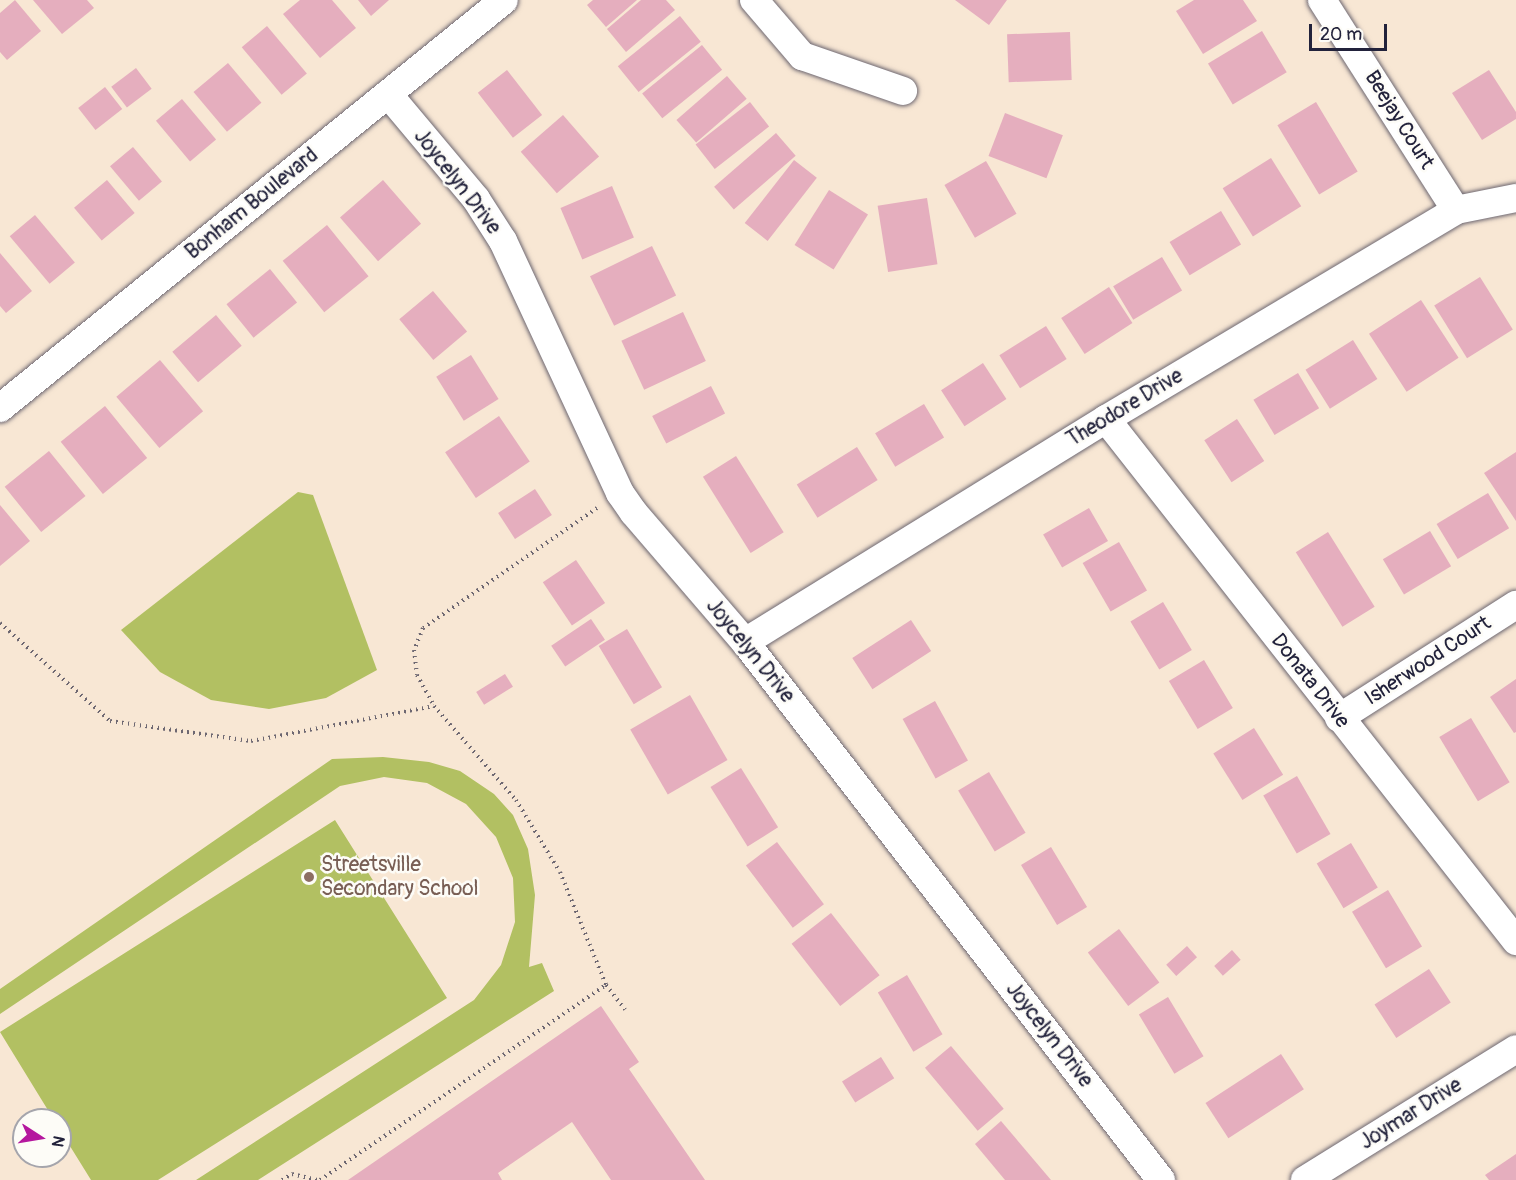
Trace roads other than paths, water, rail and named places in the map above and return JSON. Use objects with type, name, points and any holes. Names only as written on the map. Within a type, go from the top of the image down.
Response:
[{"type":"street","name":"Bonham Boulevard","points":[[0,408],[504,0]]},
{"type":"street","points":[[754,0],[802,56],[903,91]]},
{"type":"street","name":"Beejay Court","points":[[1322,0],[1456,210]]},
{"type":"street","name":"Joycelyn Drive","points":[[388,94],[476,199],[503,241],[620,493],[745,642],[1161,1180]]},
{"type":"street","name":"Theodore Drive","points":[[745,642],[1106,419],[1456,210],[1516,198]]},
{"type":"street","name":"Donata Drive","points":[[1106,419],[1516,941]]},
{"type":"street","name":"Isherwood Court","points":[[1339,718],[1516,604]]},
{"type":"street","name":"Joymar Drive","points":[[1305,1180],[1516,1049]]},
{"type":"place","name":"Streetsville Secondary School","points":[[309,877]]}]
